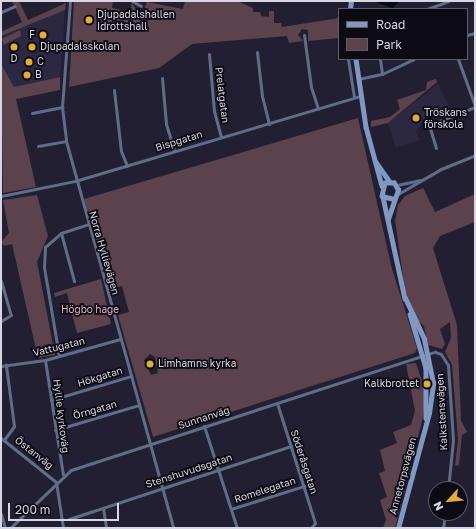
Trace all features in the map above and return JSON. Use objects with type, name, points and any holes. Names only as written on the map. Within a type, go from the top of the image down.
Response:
[{"type":"main road","points":[[356,60],[370,147],[382,186],[383,197],[394,199],[398,194],[397,185],[390,182],[370,147]]},
{"type":"main road","points":[[382,186],[390,182]]},
{"type":"main road","name":"Annetorpsvägen","points":[[383,197],[387,225],[405,298],[423,356],[427,384],[425,430]]},
{"type":"main road","name":"Annetorpsvägen","points":[[387,225],[394,199]]},
{"type":"main road","name":"Annetorpsvägen","points":[[398,528],[425,430],[432,398],[428,354],[405,298]]},
{"type":"street","name":"Norra Hyllievägen","points":[[70,1],[62,107],[66,141],[75,181],[173,528]]},
{"type":"street","points":[[132,1],[141,6]]},
{"type":"street","points":[[438,7],[449,1]]},
{"type":"street","points":[[1,12],[15,6]]},
{"type":"street","points":[[304,35],[310,87],[318,109]]},
{"type":"street","points":[[257,52],[262,96],[269,124]]},
{"type":"street","name":"Prelatgatan","points":[[209,54],[214,111],[221,137]]},
{"type":"street","points":[[348,60],[354,98]]},
{"type":"street","points":[[380,60],[382,74]]},
{"type":"street","points":[[358,79],[382,74],[412,60]]},
{"type":"street","points":[[436,148],[429,125],[475,107],[458,60]]},
{"type":"street","points":[[162,78],[166,124],[174,151]]},
{"type":"street","points":[[114,90],[121,151],[127,166]]},
{"type":"street","name":"Bispgatan","points":[[1,196],[75,181],[361,96]]},
{"type":"street","points":[[32,113],[62,107]]},
{"type":"street","points":[[38,146],[66,141]]},
{"type":"street","points":[[398,194],[425,178],[474,156]]},
{"type":"street","points":[[397,185],[425,178]]},
{"type":"street","points":[[59,356],[44,255],[48,241],[61,233],[88,224]]},
{"type":"street","points":[[61,233],[74,281]]},
{"type":"street","points":[[1,284],[11,315],[1,321]]},
{"type":"street","name":"Vattugatan","points":[[1,366],[45,360],[120,339]]},
{"type":"street","points":[[423,356],[428,354]]},
{"type":"street","name":"Kalkstensvägen","points":[[428,354],[441,354],[448,365],[453,440],[449,481]]},
{"type":"street","name":"Sunnanväg","points":[[10,528],[63,475],[204,426],[423,356]]},
{"type":"street","name":"Hyllie kyrkoväg","points":[[45,360],[63,475]]},
{"type":"street","points":[[3,439],[14,426],[6,365]]},
{"type":"street","name":"Hökgatan","points":[[51,400],[131,376]]},
{"type":"street","name":"Söderåsgatan","points":[[277,402],[304,486],[312,527]]},
{"type":"street","name":"Örngatan","points":[[55,430],[139,405]]},
{"type":"street","points":[[204,426],[237,528]]},
{"type":"street","name":"Östanväg","points":[[3,439],[56,482]]},
{"type":"street","name":"Stenshuvudsgatan","points":[[68,519],[291,446]]},
{"type":"street","points":[[56,482],[63,528]]},
{"type":"street","name":"Romelegatan","points":[[231,510],[304,486]]},
{"type":"street","points":[[103,508],[106,528]]},
{"type":"street","points":[[1,514],[4,528]]},
{"type":"shaded area","points":[[373,1],[400,1],[392,8]]},
{"type":"shaded area","name":"Djupadalsskolan","points":[[65,10],[60,77],[14,87],[1,64],[1,36]]},
{"type":"shaded area","name":"Tröskans förskola","points":[[438,84],[452,113],[423,122],[416,131],[419,140],[396,148],[388,123]]},
{"type":"green space","points":[[12,1],[19,1],[28,20],[66,3],[65,10],[1,36],[1,32],[22,22]]},
{"type":"green space","points":[[74,1],[113,1],[112,8],[130,12],[132,3],[138,12],[143,12],[147,2],[183,9],[185,1],[237,1],[253,8],[253,12],[260,12],[261,16],[269,17],[269,11],[274,11],[274,23],[281,23],[282,27],[338,18],[338,38],[308,41],[308,30],[302,29],[298,35],[303,41],[289,43],[287,36],[192,44],[159,68],[69,87]]},
{"type":"green space","points":[[20,30],[21,36],[4,45],[2,39]]},
{"type":"green space","points":[[1,64],[14,87],[60,77],[60,90],[16,99],[36,187],[3,193]]},
{"type":"green space","points":[[436,79],[437,82],[388,123],[371,127],[371,121],[390,117],[400,109],[397,100],[426,90],[427,82]]},
{"type":"green space","points":[[358,118],[392,269],[417,348],[415,353],[153,437],[118,315],[129,312],[122,286],[110,289],[84,199]],"holes":[[[150,354],[155,357],[158,373],[151,375],[144,360]]]},
{"type":"green space","points":[[423,188],[435,212],[475,194],[475,222],[440,236],[433,248],[457,325],[461,420],[467,432],[462,435],[459,465],[455,466],[458,439],[452,365],[445,352],[451,338],[450,322],[440,329],[445,344],[442,349],[428,345],[424,326],[417,320],[405,290],[395,221],[398,205],[405,196]]},
{"type":"green space","points":[[37,195],[48,236],[37,262],[55,355],[38,358],[12,244],[4,246],[1,242],[9,233],[3,200]]},
{"type":"green space","name":"Högbo hage","points":[[101,279],[111,324],[77,333],[67,293],[55,297],[54,293]]},
{"type":"green space","points":[[416,363],[426,393],[423,417],[395,528],[383,528],[386,520],[380,500],[387,497],[379,473],[385,471],[380,450],[397,443],[393,432],[411,425],[415,411],[406,364]]},
{"type":"place","name":"Djupadalshallen Idrottshall","points":[[89,20]]},
{"type":"place","name":"F","points":[[43,35]]},
{"type":"place","name":"D","points":[[14,47]]},
{"type":"place","name":"Djupadalsskolan","points":[[32,47]]},
{"type":"place","name":"C","points":[[29,62]]},
{"type":"place","name":"B","points":[[27,75]]},
{"type":"place","name":"Tröskans förskola","points":[[416,118]]},
{"type":"place","name":"Limhamns kyrka","points":[[150,364]]},
{"type":"place","name":"Kalkbrottet","points":[[427,384]]}]
